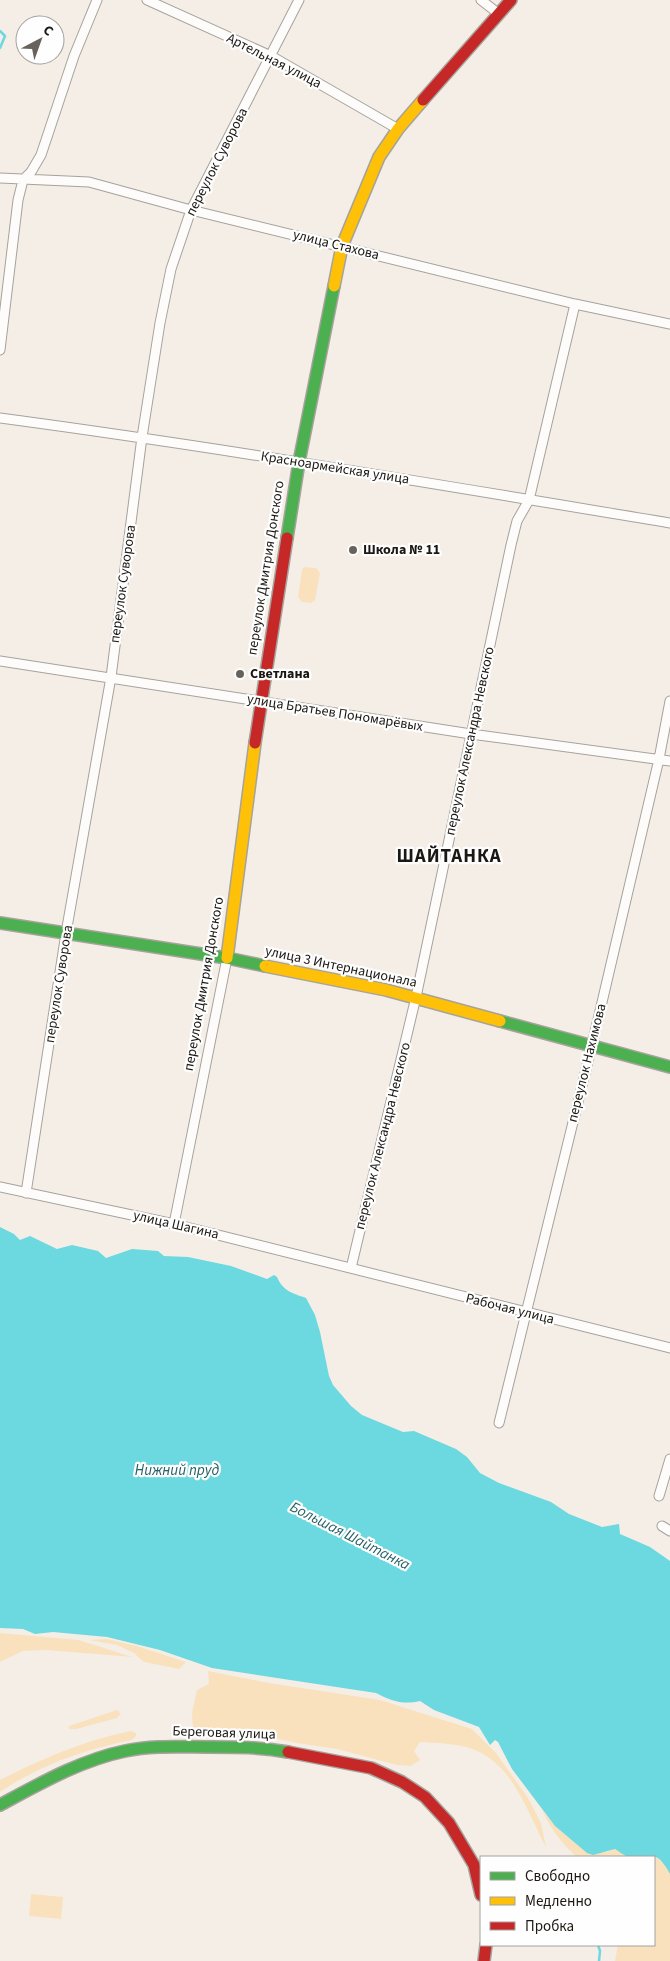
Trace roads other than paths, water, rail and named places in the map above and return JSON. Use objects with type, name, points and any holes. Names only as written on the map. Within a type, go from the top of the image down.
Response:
[{"type":"street","points":[[0,350],[22,180],[31,172],[40,155],[74,56],[97,0]]},
{"type":"street","name":"Артельная улица","points":[[148,0],[271,56],[398,129]]},
{"type":"street","name":"переулок Суворова","points":[[26,1193],[66,934],[111,677],[142,437],[160,323],[171,269],[191,210],[299,0]]},
{"type":"street","points":[[481,0],[499,14]]},
{"type":"street","name":"переулок Дмитрия Донского","points":[[174,1224],[227,958],[260,701],[299,462],[342,246],[379,158],[398,129],[511,0]]},
{"type":"street","name":"улица Стахова","points":[[0,178],[89,182],[191,210],[576,304],[670,324]]},
{"type":"street","name":"переулок Александра Невского","points":[[351,1268],[416,997],[517,521],[529,500],[576,304]]},
{"type":"street","name":"Красноармейская улица","points":[[0,418],[142,437],[670,523]]},
{"type":"street","name":"улица Братьев Пономарёвых","points":[[0,661],[471,734],[670,760]]},
{"type":"street","name":"переулок Нахимова","points":[[498,1423],[592,1045],[659,759],[670,701]]},
{"type":"street","name":"улица 3 Интернационала","points":[[0,923],[227,958],[416,997],[670,1068]]},
{"type":"street","name":"улица Шагина","points":[[0,1187],[174,1224],[351,1268]]},
{"type":"street","name":"Рабочая улица","points":[[351,1268],[670,1348]]},
{"type":"street","points":[[659,1496],[670,1459]]},
{"type":"street","name":"Береговая улица","points":[[0,1805],[42,1782],[96,1760],[125,1751],[152,1747],[263,1747],[371,1768],[402,1782],[426,1797],[449,1823],[474,1864],[480,1890]]},
{"type":"street","points":[[484,1961],[486,1946]]},
{"type":"water","name":"Нижний пруд","points":[[0,1227],[14,1234],[20,1240],[30,1236],[57,1249],[72,1245],[98,1251],[106,1258],[132,1249],[158,1251],[164,1256],[188,1257],[231,1266],[267,1279],[274,1275],[285,1288],[292,1293],[306,1298],[315,1315],[329,1376],[333,1385],[351,1406],[362,1415],[403,1432],[414,1431],[456,1449],[467,1457],[480,1473],[499,1483],[551,1502],[569,1514],[602,1527],[619,1524],[620,1534],[650,1547],[670,1561],[670,1874],[665,1865],[655,1856],[625,1856],[615,1849],[593,1855],[587,1853],[555,1826],[512,1769],[498,1742],[495,1740],[490,1745],[479,1727],[434,1710],[420,1701],[397,1702],[376,1693],[212,1668],[160,1650],[107,1637],[53,1632],[35,1634],[23,1629],[0,1628]]},
{"type":"waterway","points":[[0,31],[5,36],[0,48]]},
{"type":"waterway","points":[[598,1946],[599,1961]]},
{"type":"place","name":"Школа № 11","points":[[353,550]]},
{"type":"place","name":"Светлана","points":[[240,674]]},
{"type":"district","name":"ШАЙТАНКА","points":[[449,856]]},
{"type":"water label","name":"Большая Шайтанка","points":[[350,1536]]}]
